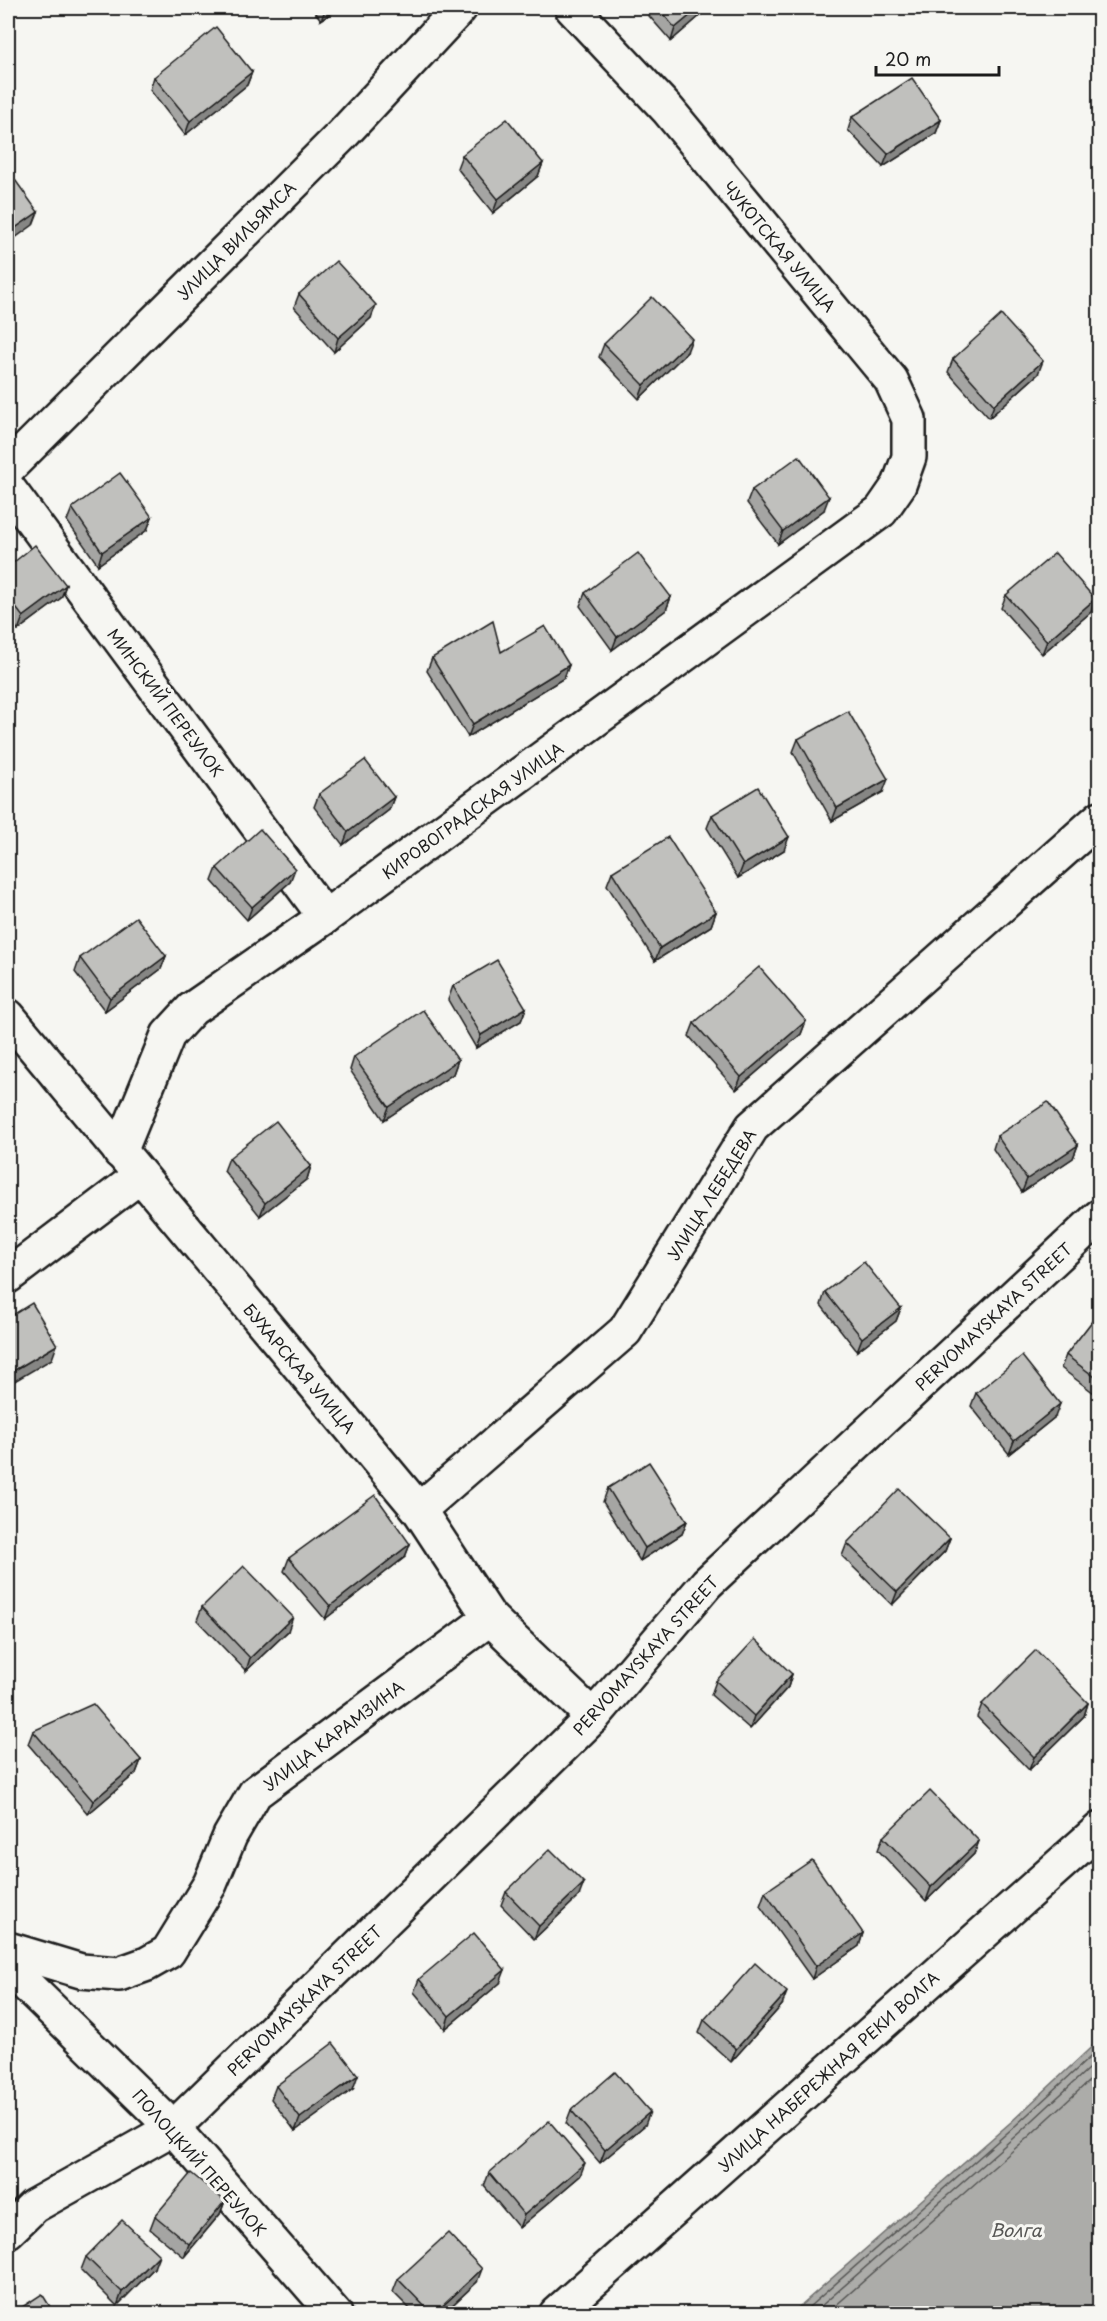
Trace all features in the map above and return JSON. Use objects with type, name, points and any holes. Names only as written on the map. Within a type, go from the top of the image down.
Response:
[{"type":"street","name":"УЛИЦА ВИЛЬЯМСА","points":[[8,468],[342,135],[460,8]]},
{"type":"street","name":"ЧУКОТСКАЯ УЛИЦА","points":[[572,8],[668,110],[891,380],[909,419],[909,457],[898,486],[881,511]]},
{"type":"street","name":"МИНСКИЙ ПЕРЕУЛОК","points":[[8,488],[326,917]]},
{"type":"street","name":"КИРОВОГРАДСКАЯ УЛИЦА","points":[[130,1164],[168,1035],[192,1009],[326,917],[881,511]]},
{"type":"street","name":"УЛИЦА ЛЕБЕДЕВА","points":[[419,1510],[625,1331],[752,1127],[1100,818]]},
{"type":"street","name":"БУХАРСКАЯ УЛИЦА","points":[[8,1016],[419,1510],[490,1618],[593,1717]]},
{"type":"street","points":[[8,1276],[130,1164]]},
{"type":"street","name":"PERVOMAYSKAYA STREET","points":[[8,2231],[34,2206],[173,2128],[593,1717],[707,1583],[1100,1216]]},
{"type":"street","name":"УЛИЦА КАРАМЗИНА","points":[[8,1949],[81,1971],[119,1974],[147,1964],[168,1952],[210,1884],[230,1836],[255,1793],[490,1618]]},
{"type":"street","name":"УЛИЦА НАБЕРЕЖНАЯ РЕКИ ВОЛГА","points":[[556,2313],[1100,1829]]},
{"type":"street","name":"ПОЛОЦКИЙ ПЕРЕУЛОК","points":[[8,1967],[173,2128],[335,2313]]},
{"type":"water","name":"Волга","points":[[1099,2040],[1099,2313],[792,2313],[1011,2122]]},
{"type":"building","points":[[658,8],[699,8],[675,28]]},
{"type":"building","points":[[216,27],[252,72],[190,121],[154,77]]},
{"type":"building","points":[[912,78],[941,120],[888,154],[852,117]]},
{"type":"building","points":[[507,119],[543,163],[498,199],[462,155]]},
{"type":"building","points":[[8,170],[38,212],[8,233]]},
{"type":"building","points":[[336,261],[376,305],[338,338],[299,294]]},
{"type":"building","points":[[652,297],[692,339],[644,385],[604,344]]},
{"type":"building","points":[[1001,315],[1043,361],[994,405],[953,359]]},
{"type":"building","points":[[799,456],[829,497],[783,531],[752,490]]},
{"type":"building","points":[[120,473],[152,517],[102,552],[72,508]]},
{"type":"building","points":[[35,545],[66,585],[23,617],[8,597],[8,567]]},
{"type":"building","points":[[638,553],[671,597],[617,637],[585,593]]},
{"type":"building","points":[[1055,553],[1095,599],[1047,641],[1006,595]]},
{"type":"building","points":[[493,621],[501,652],[545,626],[569,665],[473,724],[432,658]]},
{"type":"building","points":[[848,711],[888,779],[837,808],[798,739]]},
{"type":"building","points":[[365,760],[394,797],[348,832],[319,794]]},
{"type":"building","points":[[758,787],[789,837],[743,865],[712,815]]},
{"type":"building","points":[[260,829],[295,869],[252,907],[217,868]]},
{"type":"building","points":[[668,837],[716,912],[660,948],[612,872]]},
{"type":"building","points":[[136,917],[166,956],[110,998],[80,958]]},
{"type":"building","points":[[497,960],[526,1008],[481,1035],[453,986]]},
{"type":"building","points":[[759,967],[806,1021],[741,1077],[694,1023]]},
{"type":"building","points":[[423,1010],[458,1060],[389,1107],[354,1057]]},
{"type":"building","points":[[1048,1102],[1078,1145],[1027,1179],[997,1136]]},
{"type":"building","points":[[276,1121],[311,1166],[265,1203],[229,1158]]},
{"type":"building","points":[[864,1262],[901,1308],[862,1338],[825,1292]]},
{"type":"building","points":[[32,1303],[57,1345],[8,1374],[8,1318]]},
{"type":"building","points":[[1100,1311],[1100,1379],[1099,1380],[1066,1355]]},
{"type":"building","points":[[1022,1356],[1060,1404],[1014,1441],[976,1393]]},
{"type":"building","points":[[649,1462],[687,1521],[645,1548],[608,1488]]},
{"type":"building","points":[[899,1489],[950,1538],[897,1592],[847,1543]]},
{"type":"building","points":[[375,1495],[410,1544],[330,1606],[289,1558]]},
{"type":"building","points":[[244,1566],[293,1617],[250,1658],[202,1607]]},
{"type":"building","points":[[755,1639],[792,1674],[754,1716],[716,1681]]},
{"type":"building","points":[[1036,1650],[1088,1703],[1034,1757],[982,1704]]},
{"type":"building","points":[[93,1704],[141,1760],[93,1801],[33,1731]]},
{"type":"building","points":[[930,1791],[979,1841],[931,1887],[883,1837]]},
{"type":"building","points":[[550,1849],[584,1883],[539,1926],[506,1892]]},
{"type":"building","points":[[812,1860],[863,1933],[816,1966],[765,1892]]},
{"type":"building","points":[[474,1933],[505,1970],[449,2016],[419,1979]]},
{"type":"building","points":[[755,1963],[787,1992],[736,2049],[704,2020]]},
{"type":"building","points":[[333,2043],[358,2075],[300,2118],[276,2086]]},
{"type":"building","points":[[615,2072],[650,2112],[605,2150],[571,2110]]},
{"type":"building","points":[[549,2121],[585,2163],[524,2215],[489,2173]]},
{"type":"building","points":[[191,2173],[225,2201],[189,2244],[155,2216]]},
{"type":"building","points":[[122,2220],[159,2255],[122,2292],[86,2257]]},
{"type":"building","points":[[448,2233],[482,2269],[435,2313],[431,2313],[398,2279]]},
{"type":"building","points":[[42,2294],[54,2313],[13,2313]]}]
